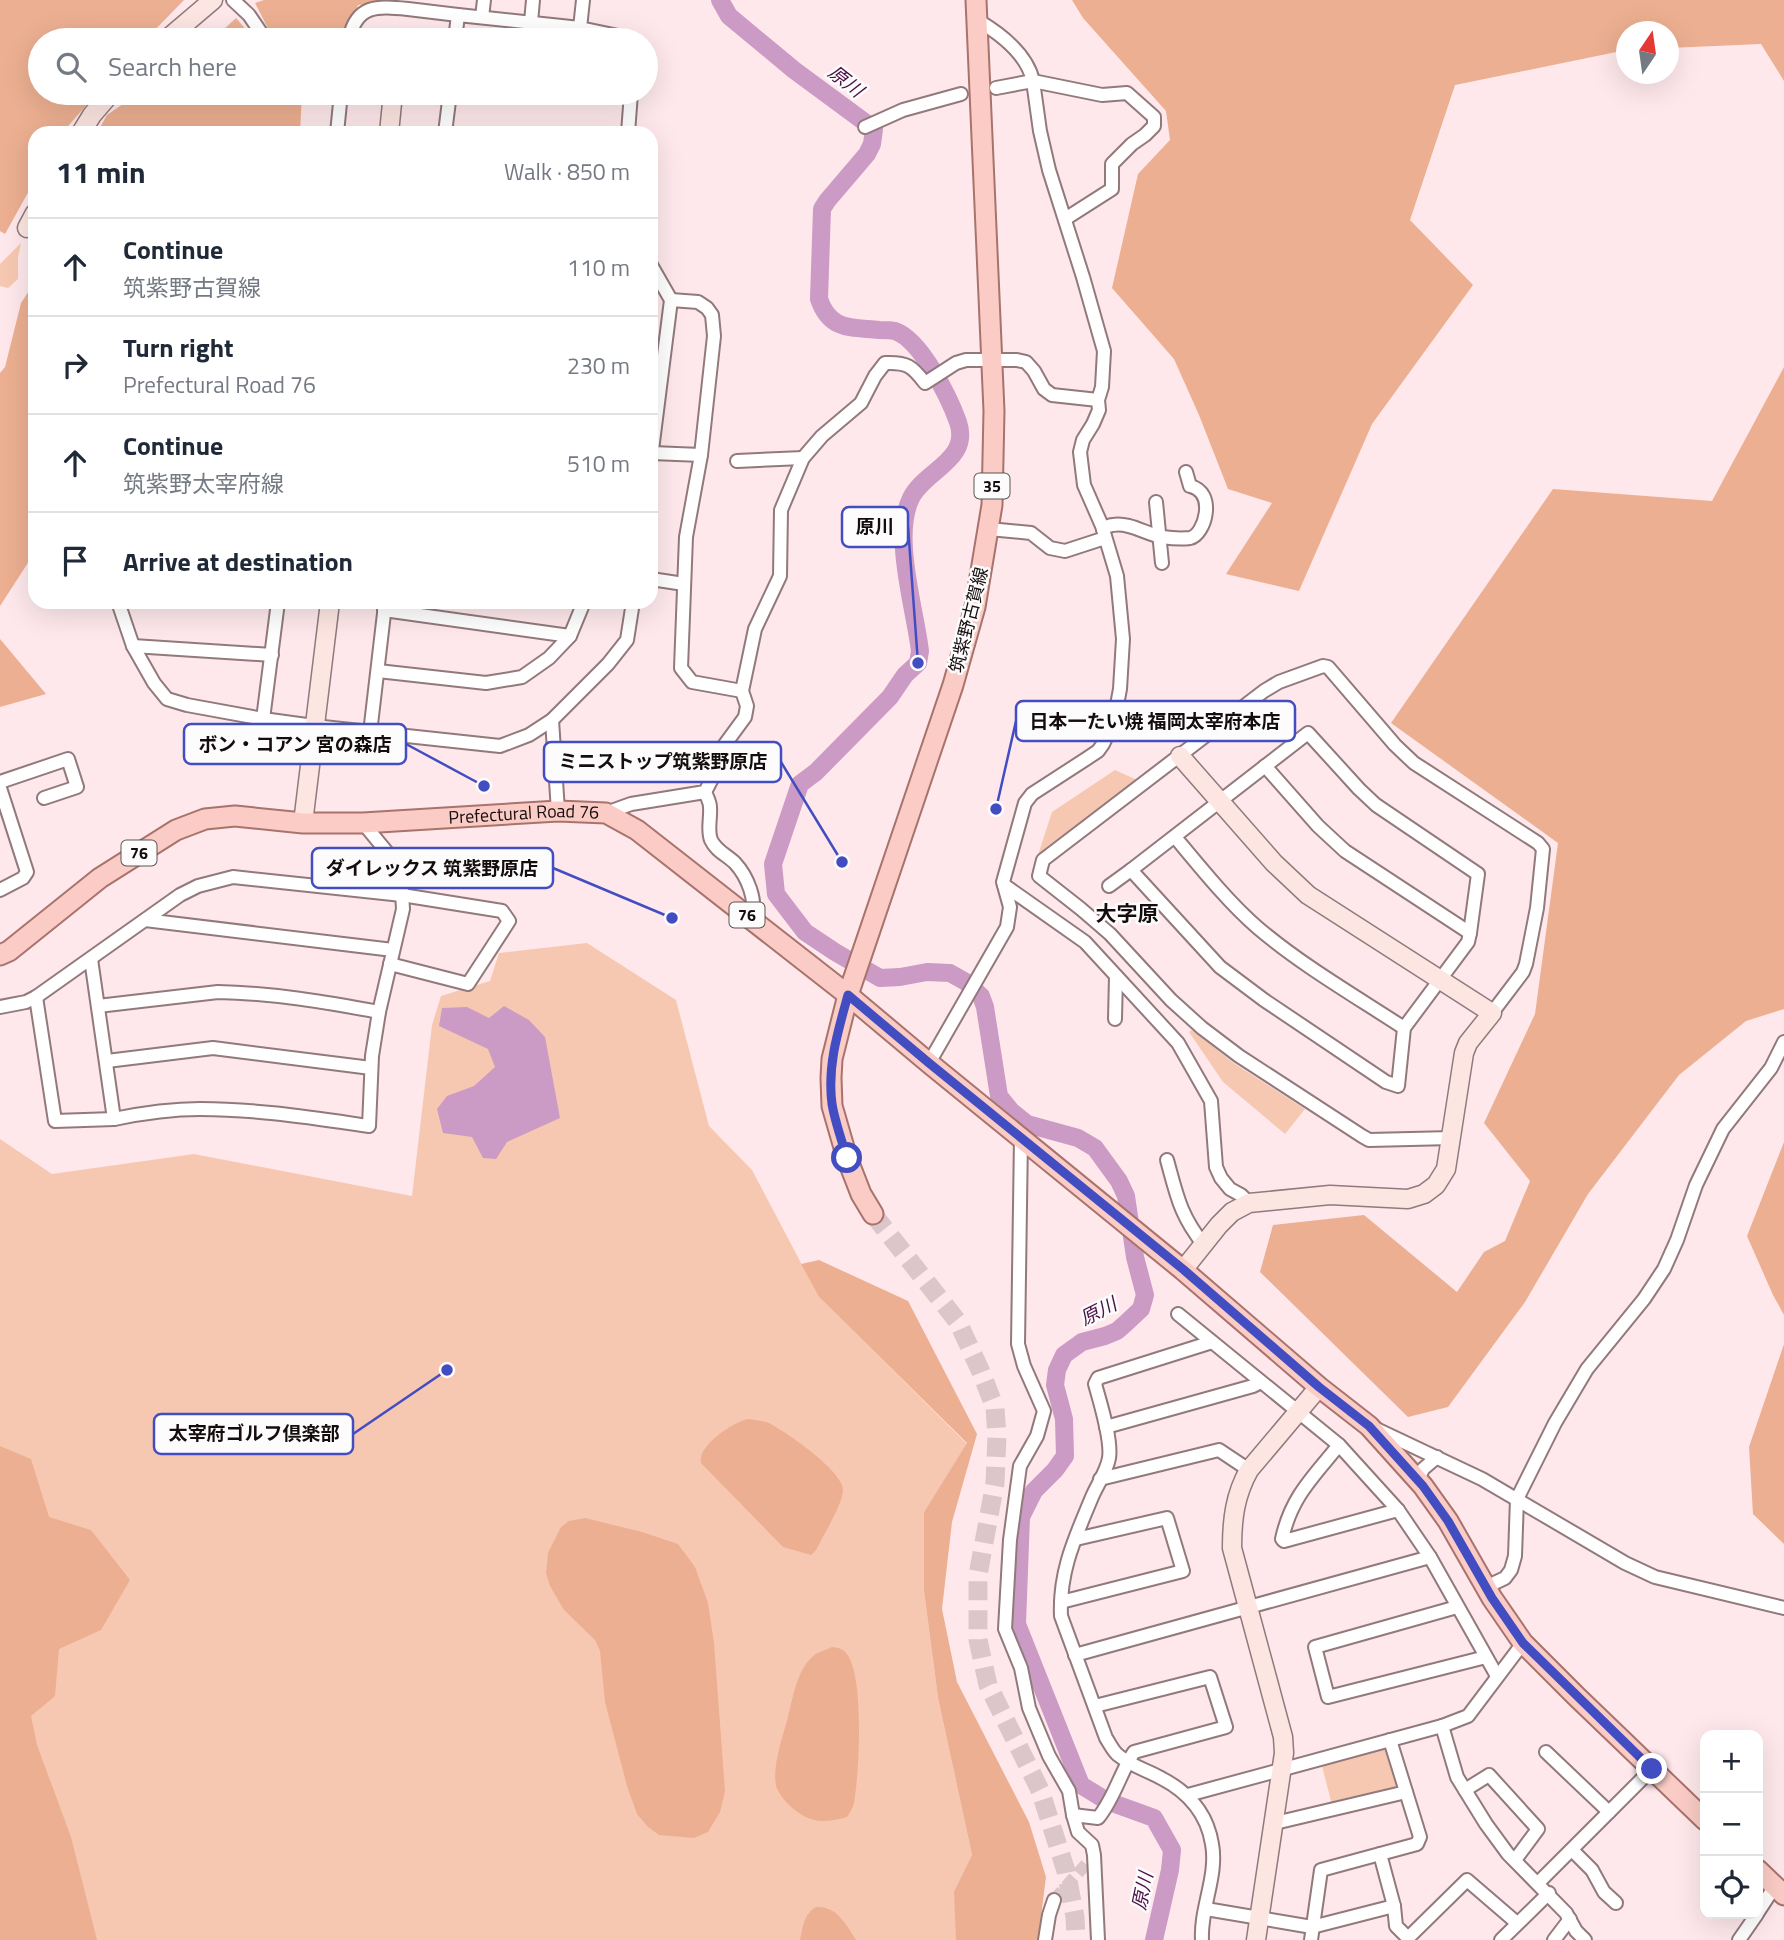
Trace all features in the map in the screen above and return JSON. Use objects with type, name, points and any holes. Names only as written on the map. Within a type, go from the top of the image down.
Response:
[{"type":"main road","name":"筑紫野古賀線","points":[[873,1214],[861,1194],[847,1158],[832,1107],[832,1059],[850,987],[953,685],[975,607],[992,505],[994,411],[976,0]]},
{"type":"main road","name":"Prefectural Road 76","points":[[0,955],[9,951],[100,878],[176,830],[205,820],[235,816],[303,823],[363,823],[558,811],[606,813],[637,830],[751,918],[850,987],[929,1063],[1184,1270]]},
{"type":"main road","name":"76","points":[[1184,1270],[1319,1387],[1369,1426],[1418,1480],[1448,1521],[1486,1587],[1523,1643],[1700,1815]]},
{"type":"main road","points":[[1763,1875],[1779,1891]]},
{"type":"street","points":[[180,28],[212,0]]},
{"type":"street","points":[[233,0],[257,28]]},
{"type":"street","points":[[482,17],[484,0]]},
{"type":"street","points":[[531,22],[533,0]]},
{"type":"street","points":[[353,28],[362,13],[373,8],[387,7],[580,28],[583,0]]},
{"type":"street","points":[[456,28],[458,15]]},
{"type":"street","points":[[929,1063],[1007,927],[1010,907],[1003,882],[1025,803],[1032,794],[1098,751],[1114,721],[1120,689],[1123,639],[1117,576],[1104,533],[1084,485],[1080,452],[1083,440],[1099,410],[1104,351],[1042,144],[1031,72],[1022,57],[993,29],[977,20]]},
{"type":"street","points":[[996,88],[1033,81],[1102,95],[1127,93],[1154,117],[1154,126],[1112,164],[1112,189],[1065,219]]},
{"type":"street","points":[[865,127],[903,110],[961,94]]},
{"type":"street","points":[[85,126],[101,105]]},
{"type":"street","points":[[338,126],[340,105]]},
{"type":"street","points":[[390,126],[392,105]]},
{"type":"street","points":[[446,126],[448,105]]},
{"type":"street","points":[[629,126],[630,105]]},
{"type":"street","points":[[658,277],[671,300],[658,376]]},
{"type":"street","points":[[671,300],[698,302],[707,308],[712,315],[714,336],[701,455],[686,537],[681,668],[692,682],[742,691]]},
{"type":"street","points":[[705,792],[718,769],[723,747],[745,717],[747,706],[742,691],[755,629],[780,576],[781,510],[803,458],[822,436],[861,403],[885,363],[908,365],[925,383],[956,363],[966,360],[1017,360],[1026,362],[1044,389],[1052,395],[1098,400]]},
{"type":"street","points":[[658,455],[701,455]]},
{"type":"street","points":[[737,461],[803,458]]},
{"type":"street","points":[[989,529],[1031,533],[1050,548],[1065,551],[1104,533],[1114,524],[1160,537],[1191,538],[1196,536],[1203,524],[1206,506],[1203,493],[1190,486],[1186,471]]},
{"type":"street","points":[[1156,502],[1162,564]]},
{"type":"street","points":[[658,580],[684,584]]},
{"type":"street","points":[[120,609],[133,646],[154,683],[167,699],[263,719],[500,746],[529,735],[552,720],[580,693],[627,640],[632,609]]},
{"type":"street","points":[[263,719],[277,609]]},
{"type":"street","points":[[303,823],[329,609]]},
{"type":"street","points":[[370,733],[385,609]]},
{"type":"street","points":[[404,609],[570,636]]},
{"type":"street","points":[[378,671],[486,683],[522,677],[549,658],[570,636],[581,609]]},
{"type":"street","points":[[133,646],[272,655]]},
{"type":"street","points":[[1184,1270],[1232,1212],[1249,1203],[1309,1196],[1408,1199],[1424,1194],[1436,1185],[1446,1169],[1452,1138],[1464,1053],[1468,1043],[1523,972],[1526,964],[1538,908],[1543,849],[1538,843],[1414,762],[1395,745],[1328,667],[1323,666],[1269,688],[1043,860],[1039,876],[1110,934],[1171,1000],[1202,1028],[1239,1056],[1362,1136],[1369,1140],[1452,1138]]},
{"type":"street","points":[[552,720],[558,811]]},
{"type":"street","points":[[1109,886],[1308,733],[1376,805],[1478,874],[1468,942],[1404,1028],[1398,1086],[1386,1082],[1220,967],[1131,870]]},
{"type":"street","points":[[1180,756],[1273,863],[1308,895],[1492,1013]]},
{"type":"street","points":[[0,782],[68,759],[77,788],[44,798]]},
{"type":"street","points":[[1265,766],[1345,851],[1470,933]]},
{"type":"street","points":[[0,788],[27,872],[23,878],[0,890]]},
{"type":"street","points":[[606,813],[631,804],[705,792]]},
{"type":"street","points":[[705,792],[710,804],[711,840],[718,850],[735,863],[750,888],[754,911],[751,918]]},
{"type":"street","points":[[36,997],[55,1121],[114,1119],[149,1112],[201,1109],[293,1115],[369,1126],[371,1068],[379,1012],[403,909],[401,877],[391,857],[363,823]]},
{"type":"street","points":[[1175,837],[1257,927],[1292,955],[1404,1028]]},
{"type":"street","points":[[0,1007],[26,1002],[36,997],[189,891],[215,880],[233,877],[402,895],[502,911],[509,921],[468,984],[390,964]]},
{"type":"street","points":[[1004,885],[1085,942],[1178,1044],[1211,1101],[1216,1167],[1230,1189],[1249,1203]]},
{"type":"street","points":[[145,920],[393,950]]},
{"type":"street","points":[[91,959],[114,1119]]},
{"type":"street","points":[[1115,1019],[1116,976]]},
{"type":"street","points":[[98,1006],[237,992],[379,1012]]},
{"type":"street","points":[[1486,1587],[1505,1578],[1511,1570],[1515,1556],[1517,1499],[1555,1423],[1587,1369],[1644,1299],[1664,1269],[1696,1185],[1723,1129],[1771,1068],[1784,1042]]},
{"type":"street","points":[[107,1061],[213,1048],[371,1068]]},
{"type":"street","points":[[1021,1138],[1018,1344],[1024,1366],[1044,1411],[1037,1436],[1020,1466],[1010,1540],[1005,1629],[1021,1668],[1029,1708],[1049,1756],[1069,1791],[1078,1832],[1092,1844],[1098,1940]]},
{"type":"street","points":[[1167,1160],[1178,1204],[1191,1230],[1203,1245]]},
{"type":"street","points":[[1178,1314],[1339,1445],[1398,1510],[1430,1557],[1497,1676]]},
{"type":"street","points":[[1202,1940],[1213,1858],[1207,1824],[1188,1795],[1160,1777],[1128,1762],[1116,1753],[1106,1738],[1061,1616],[1060,1602],[1066,1563],[1109,1458],[1106,1427],[1095,1384],[1098,1378],[1212,1342]]},
{"type":"street","points":[[1106,1427],[1254,1386],[1261,1381]]},
{"type":"street","points":[[1256,1940],[1284,1754],[1283,1737],[1232,1548],[1232,1524],[1235,1502],[1249,1470],[1319,1387]]},
{"type":"street","points":[[1369,1426],[1482,1479],[1625,1563],[1655,1577],[1784,1608]]},
{"type":"street","points":[[1339,1445],[1293,1505],[1282,1539],[1284,1541],[1398,1510]]},
{"type":"street","points":[[1100,1479],[1219,1450],[1249,1470]]},
{"type":"street","points":[[1418,1480],[1423,1469],[1437,1457]]},
{"type":"street","points":[[1060,1602],[1183,1571],[1167,1518],[1076,1539]]},
{"type":"street","points":[[1075,1655],[1430,1557]]},
{"type":"street","points":[[1457,1607],[1315,1647],[1328,1697],[1486,1657]]},
{"type":"street","points":[[1188,1795],[1442,1726],[1468,1716],[1523,1643]]},
{"type":"street","points":[[1073,1815],[1098,1818],[1107,1808],[1134,1752],[1226,1727],[1210,1677],[1095,1706]]},
{"type":"street","points":[[1442,1726],[1457,1777],[1486,1824],[1515,1860],[1549,1893],[1585,1940]]},
{"type":"street","points":[[1311,1934],[1321,1870],[1417,1844],[1420,1837],[1390,1740]]},
{"type":"street","points":[[1546,1752],[1609,1812]]},
{"type":"street","points":[[1538,1883],[1652,1769]]},
{"type":"street","points":[[1465,1790],[1489,1776],[1538,1829],[1515,1860]]},
{"type":"street","points":[[1275,1823],[1406,1791]]},
{"type":"street","points":[[1572,1850],[1592,1870],[1604,1892],[1616,1903]]},
{"type":"street","points":[[1380,1854],[1394,1906],[1396,1926],[1408,1938],[1467,1880],[1517,1923]]},
{"type":"street","points":[[1763,1907],[1779,1891]]},
{"type":"street","points":[[1501,1940],[1549,1893]]},
{"type":"street","points":[[1045,1940],[1054,1900]]},
{"type":"street","points":[[1206,1909],[1259,1919],[1311,1934],[1394,1906]]},
{"type":"street","points":[[1554,1940],[1570,1919]]},
{"type":"street","points":[[1739,1940],[1753,1919]]},
{"type":"shaded area","points":[[0,0],[184,0],[157,28],[28,28],[28,105],[86,105],[68,126],[28,126],[28,193],[5,234],[0,231]]},
{"type":"shaded area","points":[[264,0],[398,0],[358,5],[350,28],[268,28],[255,3]]},
{"type":"shaded area","points":[[1072,0],[1784,0],[1784,81],[1761,44],[1679,48],[1679,21],[1616,21],[1616,52],[1455,85],[1410,220],[1473,285],[1372,424],[1299,591],[1226,574],[1272,503],[1228,489],[1174,359],[1112,288],[1138,174],[1170,140],[1166,111],[1083,18]]},
{"type":"shaded area","points":[[236,18],[245,28],[225,28]]},
{"type":"shaded area","points":[[122,105],[301,105],[300,126],[101,126],[107,115]]},
{"type":"shaded area","points":[[21,243],[18,279],[8,288],[0,286],[0,264]]},
{"type":"shaded area","points":[[28,292],[28,563],[0,606],[0,373],[5,367],[21,303]]},
{"type":"shaded area","points":[[1784,367],[1784,1009],[1746,1021],[1679,1075],[1588,1194],[1525,1302],[1448,1407],[1408,1417],[1260,1272],[1273,1225],[1364,1215],[1457,1292],[1484,1252],[1505,1241],[1530,1181],[1484,1123],[1535,1014],[1558,843],[1391,723],[1553,489],[1712,501]]},
{"type":"shaded area","points":[[0,639],[46,694],[0,707]]},
{"type":"shaded area","points":[[1115,770],[1137,780],[1037,858],[1052,812]]},
{"type":"shaded area","points":[[587,943],[676,1000],[709,1126],[752,1170],[819,1297],[967,1444],[924,1512],[924,1591],[938,1698],[972,1855],[967,1940],[96,1940],[11,1724],[0,1472],[0,1139],[52,1174],[194,1154],[412,1196],[432,1025],[441,996],[490,981],[499,953]]},
{"type":"shaded area","points":[[504,1006],[529,1020],[545,1037],[560,1118],[507,1142],[496,1159],[483,1158],[472,1137],[443,1133],[437,1109],[447,1096],[474,1086],[495,1067],[488,1049],[439,1026],[442,1008],[467,1007],[489,1018]]},
{"type":"shaded area","points":[[1192,1030],[1235,1064],[1305,1109],[1285,1134],[1223,1082],[1189,1032]]},
{"type":"shaded area","points":[[1784,1142],[1784,1315],[1747,1236]]},
{"type":"shaded area","points":[[819,1260],[908,1301],[977,1434],[952,1522],[942,1609],[957,1682],[1029,1822],[1046,1877],[1038,1940],[956,1940],[954,1892],[972,1855],[938,1698],[924,1591],[924,1512],[967,1443],[819,1297],[801,1264]]},
{"type":"shaded area","points":[[1784,1344],[1784,1544],[1753,1514],[1749,1447]]},
{"type":"shaded area","points":[[748,1419],[769,1423],[788,1435],[813,1453],[841,1483],[843,1491],[839,1504],[811,1555],[783,1547],[701,1463],[701,1456],[710,1442],[725,1430]]},
{"type":"shaded area","points":[[0,1446],[31,1459],[49,1517],[91,1530],[130,1580],[101,1630],[59,1649],[55,1696],[31,1716],[37,1745],[71,1837],[97,1940],[0,1940]]},
{"type":"shaded area","points":[[585,1518],[678,1544],[695,1567],[708,1603],[714,1643],[725,1791],[720,1812],[708,1832],[694,1838],[659,1835],[637,1814],[605,1702],[600,1651],[595,1640],[564,1610],[550,1586],[546,1573],[548,1553],[561,1527],[569,1521]]},
{"type":"shaded area","points":[[832,1647],[846,1653],[856,1681],[858,1770],[854,1803],[847,1817],[822,1821],[802,1815],[786,1802],[776,1786],[775,1769],[799,1677],[812,1657]]},
{"type":"shaded area","points":[[1383,1746],[1390,1750],[1399,1782],[1395,1789],[1332,1805],[1321,1762]]},
{"type":"shaded area","points":[[816,1907],[830,1909],[835,1913],[856,1940],[800,1940],[806,1917]]},
{"type":"waterway","name":"原川","points":[[720,0],[729,16],[794,70],[874,129],[872,144],[867,154],[822,209],[819,299],[835,322],[851,327],[895,331],[905,336],[933,370],[958,422],[960,435],[953,455],[918,488],[911,498],[906,514],[904,552],[920,651],[918,663],[905,675],[890,697],[816,772],[800,784],[773,864],[776,894],[805,932],[880,978],[927,972],[950,973],[966,982],[981,996],[985,1007],[999,1096],[1011,1111],[1027,1124],[1078,1138],[1095,1148],[1119,1181],[1126,1196],[1135,1257],[1145,1295],[1141,1309],[1117,1331],[1082,1342],[1064,1355],[1057,1370],[1055,1385],[1064,1419],[1065,1456],[1034,1491],[1021,1517],[1017,1624],[1081,1785],[1107,1801],[1154,1818],[1172,1850],[1154,1940]]},
{"type":"tunnel","points":[[873,1214],[958,1322],[995,1408],[995,1483],[978,1575],[978,1640],[988,1685],[1040,1790],[1066,1871],[1075,1917],[1076,1940]]},
{"type":"tunnel","points":[[1054,1900],[1087,1863]]},
{"type":"place","name":"原川","points":[[918,663]]},
{"type":"place","name":"ボン・コアン 宮の森店","points":[[484,786]]},
{"type":"place","name":"日本一たい焼 福岡太宰府本店","points":[[996,809]]},
{"type":"place","name":"ミニストップ筑紫野原店","points":[[842,862]]},
{"type":"place","name":"ダイレックス 筑紫野原店","points":[[672,918]]},
{"type":"place","name":"太宰府ゴルフ倶楽部","points":[[447,1370]]},
{"type":"district","name":"大字原","points":[[1127,914]]},
{"type":"route","points":[[847,1158],[832,1107],[831,1078],[835,1040],[848,995],[1184,1270],[1319,1387],[1369,1426],[1423,1486],[1448,1521],[1492,1598],[1523,1643],[1652,1769]]}]
